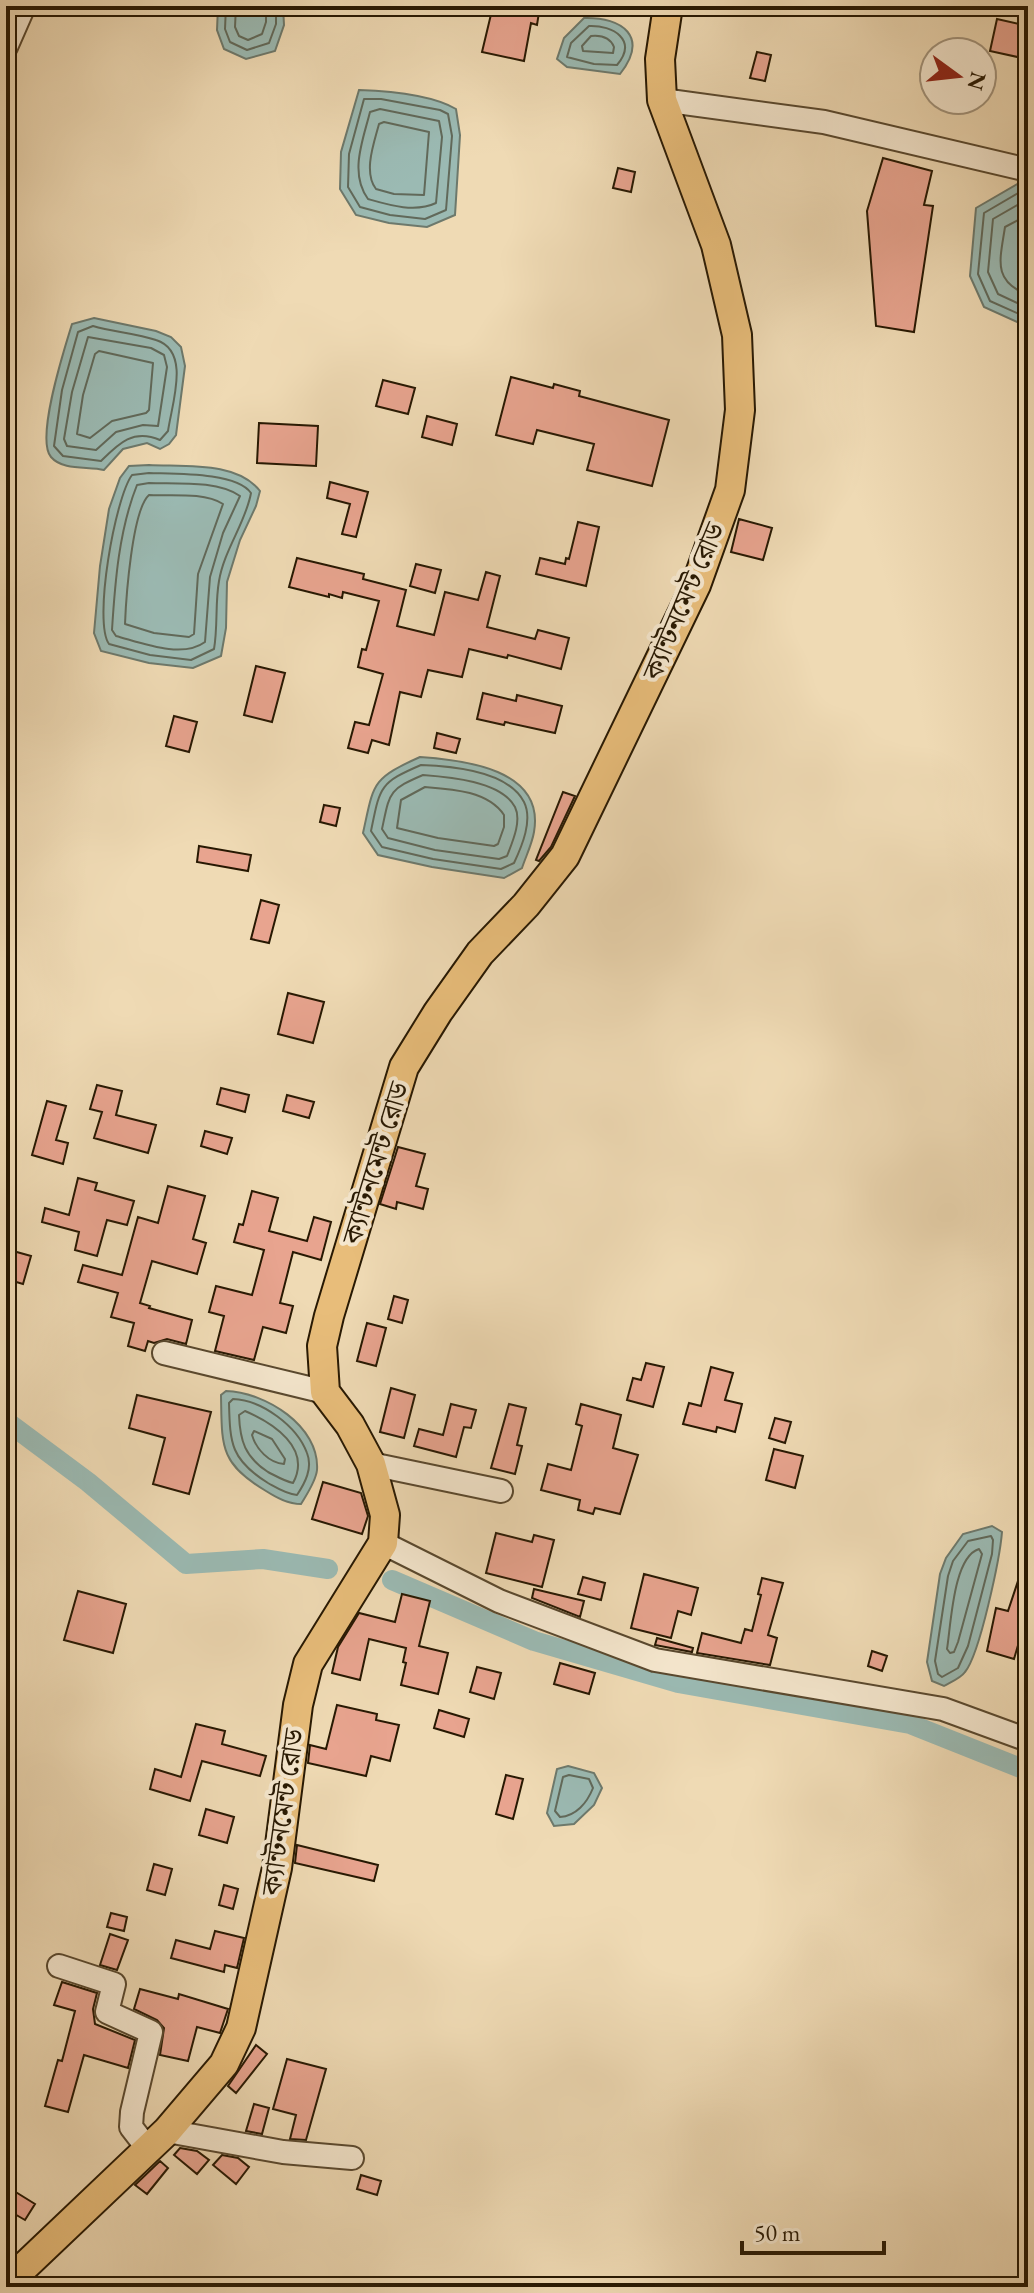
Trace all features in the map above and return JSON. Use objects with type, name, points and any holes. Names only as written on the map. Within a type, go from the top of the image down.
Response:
[{"type":"main road","name":"ক্যান্টনমেন্ট রোড","points":[[325,1392],[322,1346],[329,1316],[404,1067],[480,953],[526,905],[565,856],[696,585],[730,490],[740,410],[737,335],[716,245],[662,100],[660,59],[668,6]]},
{"type":"main road","points":[[325,1392],[350,1425],[371,1464],[385,1515],[383,1543]]},
{"type":"main road","name":"ক্যান্টনমেন্ট রোড","points":[[6,2284],[158,2140],[224,2064],[241,2028],[277,1868],[298,1705],[308,1664],[383,1543]]},
{"type":"street","points":[[6,47],[24,6]]},
{"type":"street","points":[[662,100],[824,122],[1028,170]]},
{"type":"street","points":[[164,1353],[325,1392]]},
{"type":"street","points":[[371,1464],[501,1491]]},
{"type":"street","points":[[383,1543],[499,1601],[655,1660],[943,1709],[1028,1740]]},
{"type":"street","points":[[59,1966],[114,1984],[107,2012],[151,2032],[131,2127],[158,2140],[352,2158]]},
{"type":"water","points":[[218,6],[283,6],[284,25],[275,51],[246,59],[224,49],[217,30]]},
{"type":"water","points":[[584,18],[610,21],[628,32],[632,50],[620,74],[567,67],[557,59],[564,38]]},
{"type":"water","points":[[359,90],[422,97],[456,109],[460,135],[455,215],[427,227],[356,215],[340,189],[341,152]]},
{"type":"water","points":[[1019,183],[1028,185],[1028,327],[984,307],[970,276],[976,208]]},
{"type":"water","points":[[94,318],[171,337],[181,347],[185,366],[176,435],[169,444],[160,449],[147,443],[123,449],[104,470],[62,464],[51,457],[47,447],[53,392],[72,324]]},
{"type":"water","points":[[129,466],[224,470],[250,481],[260,491],[227,582],[226,628],[221,656],[193,668],[149,663],[101,651],[94,633],[109,509],[120,478]]},
{"type":"water","points":[[420,757],[478,765],[514,781],[527,794],[534,811],[534,832],[522,868],[504,878],[378,855],[363,833],[373,793],[377,784],[392,771]]},
{"type":"water","points":[[226,1391],[273,1405],[287,1414],[310,1439],[316,1454],[317,1470],[301,1504],[270,1494],[231,1462],[222,1428],[221,1395]]},
{"type":"water","points":[[992,1526],[1002,1532],[977,1646],[965,1672],[944,1686],[932,1681],[927,1662],[940,1574],[946,1558],[963,1534]]},
{"type":"water","points":[[568,1766],[594,1773],[602,1788],[594,1805],[574,1824],[554,1826],[547,1813],[557,1769]]},
{"type":"building","points":[[493,6],[540,6],[537,25],[531,23],[524,61],[482,52]]},
{"type":"building","points":[[997,19],[1028,26],[1022,58],[998,53],[998,36],[993,36]]},
{"type":"building","points":[[757,52],[771,55],[765,81],[750,78]]},
{"type":"building","points":[[883,158],[932,171],[924,205],[933,206],[914,332],[876,326],[867,211]]},
{"type":"building","points":[[618,168],[635,172],[631,192],[613,188]]},
{"type":"building","points":[[511,377],[553,388],[554,384],[580,391],[579,396],[669,420],[652,486],[587,470],[594,444],[537,430],[533,444],[496,435]]},
{"type":"building","points":[[383,380],[415,388],[408,414],[376,406]]},
{"type":"building","points":[[427,416],[457,424],[452,445],[422,437]]},
{"type":"building","points":[[259,423],[318,426],[316,466],[257,463]]},
{"type":"building","points":[[330,482],[368,492],[356,537],[342,534],[350,504],[327,498]]},
{"type":"building","points":[[739,519],[772,528],[763,560],[731,552]]},
{"type":"building","points":[[578,522],[599,527],[586,586],[536,574],[540,558],[565,564]]},
{"type":"building","points":[[297,558],[364,574],[363,579],[406,590],[397,626],[434,635],[445,592],[478,600],[486,572],[500,576],[487,627],[535,639],[538,630],[569,638],[561,669],[508,655],[507,658],[469,649],[462,677],[428,670],[421,697],[400,692],[389,745],[372,740],[368,753],[348,748],[355,722],[369,725],[383,674],[358,667],[362,649],[366,650],[379,601],[343,592],[342,598],[329,594],[329,597],[289,587]]},
{"type":"building","points":[[416,564],[441,570],[435,593],[410,586]]},
{"type":"building","points":[[256,666],[285,673],[272,722],[244,715]]},
{"type":"building","points":[[483,693],[516,701],[517,695],[562,706],[555,733],[477,719]]},
{"type":"building","points":[[174,716],[197,722],[189,752],[166,746]]},
{"type":"building","points":[[437,733],[460,739],[456,753],[434,748]]},
{"type":"building","points":[[563,792],[575,796],[551,847],[539,861],[536,860]]},
{"type":"building","points":[[324,805],[340,808],[336,826],[320,822]]},
{"type":"building","points":[[199,846],[251,855],[248,871],[197,862]]},
{"type":"building","points":[[261,900],[279,905],[269,943],[251,939]]},
{"type":"building","points":[[288,993],[324,1002],[313,1043],[278,1034]]},
{"type":"building","points":[[97,1085],[122,1091],[116,1115],[156,1125],[148,1153],[94,1138],[102,1112],[90,1109]]},
{"type":"building","points":[[221,1088],[249,1095],[245,1112],[217,1104]]},
{"type":"building","points":[[287,1095],[314,1102],[309,1118],[283,1111]]},
{"type":"building","points":[[47,1101],[66,1106],[56,1140],[68,1143],[63,1164],[32,1155]]},
{"type":"building","points":[[205,1131],[232,1138],[227,1154],[201,1146]]},
{"type":"building","points":[[398,1147],[425,1154],[416,1186],[428,1189],[423,1209],[397,1202],[396,1209],[380,1204]]},
{"type":"building","points":[[78,1178],[97,1183],[95,1190],[134,1201],[127,1225],[107,1220],[97,1256],[75,1250],[79,1232],[42,1222],[45,1208],[69,1215]]},
{"type":"building","points":[[168,1186],[205,1196],[193,1239],[206,1243],[197,1274],[152,1261],[140,1303],[192,1320],[186,1344],[167,1339],[154,1343],[148,1341],[145,1351],[128,1346],[134,1323],[111,1317],[118,1293],[78,1282],[83,1265],[122,1275],[138,1217],[158,1223]]},
{"type":"building","points":[[252,1191],[278,1198],[269,1231],[307,1241],[314,1217],[331,1222],[321,1260],[293,1252],[280,1303],[293,1306],[286,1333],[263,1327],[254,1360],[215,1351],[224,1316],[209,1312],[216,1286],[252,1295],[264,1250],[234,1242],[239,1224],[243,1225]]},
{"type":"building","points":[[6,1249],[31,1256],[23,1284],[6,1279]]},
{"type":"building","points":[[394,1296],[408,1300],[402,1323],[388,1319]]},
{"type":"building","points":[[367,1323],[386,1328],[376,1366],[357,1361]]},
{"type":"building","points":[[646,1363],[664,1367],[653,1407],[627,1400],[633,1378],[641,1380]]},
{"type":"building","points":[[711,1367],[733,1373],[725,1400],[742,1404],[735,1432],[717,1427],[716,1432],[683,1424],[689,1403],[701,1406]]},
{"type":"building","points":[[391,1388],[415,1395],[404,1438],[380,1432]]},
{"type":"building","points":[[137,1395],[211,1412],[189,1494],[153,1484],[165,1438],[129,1428]]},
{"type":"building","points":[[451,1404],[476,1410],[471,1428],[464,1427],[456,1457],[414,1446],[419,1429],[443,1435]]},
{"type":"building","points":[[509,1404],[526,1408],[517,1445],[522,1446],[515,1474],[491,1468]]},
{"type":"building","points":[[581,1404],[621,1415],[613,1448],[638,1455],[620,1514],[595,1508],[593,1514],[578,1510],[580,1500],[541,1490],[548,1464],[571,1470],[582,1426],[576,1424]]},
{"type":"building","points":[[775,1418],[791,1422],[785,1443],[769,1438]]},
{"type":"building","points":[[774,1449],[803,1456],[795,1488],[766,1480]]},
{"type":"building","points":[[323,1482],[361,1493],[368,1516],[362,1534],[312,1519]]},
{"type":"building","points":[[496,1533],[532,1542],[534,1535],[554,1540],[542,1587],[486,1573]]},
{"type":"building","points":[[1025,1560],[1028,1560],[1028,1637],[1021,1635],[1014,1659],[987,1651],[996,1608],[1008,1611]]},
{"type":"building","points":[[644,1574],[698,1588],[691,1615],[678,1611],[671,1638],[631,1628]]},
{"type":"building","points":[[583,1577],[605,1583],[601,1600],[578,1594]]},
{"type":"building","points":[[762,1578],[783,1583],[768,1635],[777,1638],[770,1665],[697,1653],[702,1633],[741,1643],[745,1629],[752,1631]]},
{"type":"building","points":[[534,1589],[584,1601],[580,1617],[532,1598]]},
{"type":"building","points":[[78,1591],[126,1604],[113,1653],[64,1640]]},
{"type":"building","points":[[402,1594],[430,1601],[419,1646],[448,1653],[438,1694],[401,1685],[406,1648],[369,1639],[360,1680],[332,1673],[338,1647],[359,1613],[395,1622]]},
{"type":"building","points":[[657,1638],[693,1648],[692,1652],[655,1645]]},
{"type":"building","points":[[872,1651],[887,1656],[882,1671],[868,1666]]},
{"type":"building","points":[[560,1663],[595,1673],[589,1694],[554,1684]]},
{"type":"building","points":[[477,1667],[501,1673],[494,1699],[470,1692]]},
{"type":"building","points":[[337,1705],[377,1714],[376,1720],[399,1725],[390,1761],[371,1756],[366,1776],[308,1763],[310,1745],[326,1749]]},
{"type":"building","points":[[439,1710],[469,1719],[464,1737],[434,1728]]},
{"type":"building","points":[[196,1724],[225,1731],[222,1744],[266,1756],[260,1776],[202,1761],[190,1801],[150,1789],[155,1769],[181,1777]]},
{"type":"building","points":[[506,1775],[523,1779],[513,1819],[496,1814]]},
{"type":"building","points":[[206,1809],[234,1817],[227,1843],[199,1835]]},
{"type":"building","points":[[297,1845],[378,1865],[374,1881],[295,1863]]},
{"type":"building","points":[[154,1864],[172,1869],[165,1895],[147,1890]]},
{"type":"building","points":[[224,1885],[238,1889],[233,1909],[219,1905]]},
{"type":"building","points":[[111,1913],[127,1917],[124,1931],[107,1927]]},
{"type":"building","points":[[215,1931],[244,1938],[237,1968],[225,1965],[224,1972],[171,1958],[176,1940],[210,1949]]},
{"type":"building","points":[[110,1934],[128,1940],[117,1970],[100,1965]]},
{"type":"building","points":[[62,1982],[97,1993],[93,2009],[95,2024],[135,2040],[128,2068],[84,2055],[68,2112],[45,2106],[58,2060],[62,2061],[75,2011],[54,2005]]},
{"type":"building","points":[[140,1989],[178,1999],[179,1994],[228,2009],[220,2033],[197,2027],[188,2061],[160,2055],[164,2028],[157,2020],[134,2009]]},
{"type":"building","points":[[256,2045],[267,2054],[236,2093],[228,2086]]},
{"type":"building","points":[[287,2059],[326,2069],[306,2140],[290,2139],[296,2115],[273,2109]]},
{"type":"building","points":[[254,2104],[269,2108],[262,2134],[246,2131]]},
{"type":"building","points":[[180,2148],[197,2151],[209,2160],[197,2174],[174,2155]]},
{"type":"building","points":[[222,2155],[238,2158],[249,2167],[236,2184],[213,2165]]},
{"type":"building","points":[[160,2161],[168,2168],[147,2194],[135,2185]]},
{"type":"building","points":[[361,2175],[381,2181],[377,2195],[357,2189]]},
{"type":"building","points":[[6,2186],[35,2204],[25,2220],[6,2209]]},
{"type":"waterway","points":[[6,1421],[88,1482],[186,1564],[263,1559],[328,1569]]},
{"type":"waterway","points":[[392,1580],[534,1641],[678,1683],[910,1724],[1028,1771]]}]
